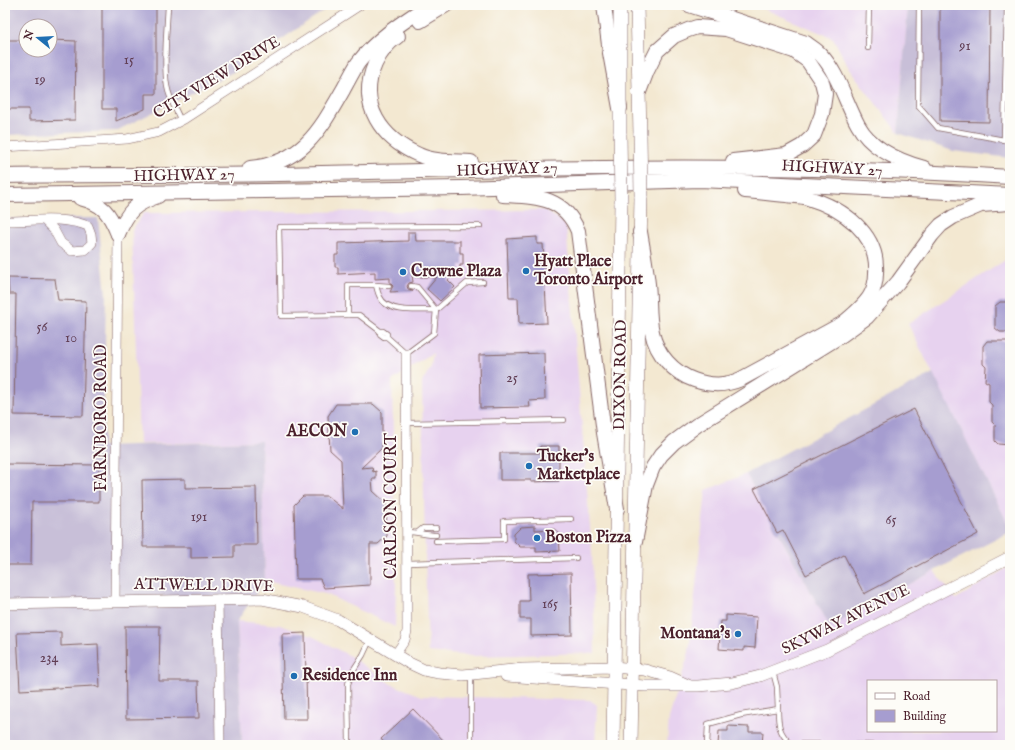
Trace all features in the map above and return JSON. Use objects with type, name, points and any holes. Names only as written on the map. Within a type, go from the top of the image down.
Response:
[{"type":"main road","points":[[195,176],[280,162],[297,153],[321,126],[358,64],[370,50],[389,31],[429,5]]},
{"type":"main road","points":[[446,5],[392,40],[377,60],[371,72],[369,89],[374,116],[384,131],[394,141],[421,156],[434,159],[478,163],[510,169]]},
{"type":"main road","points":[[604,5],[610,53],[620,108]]},
{"type":"main road","name":"DIXON ROAD","points":[[613,745],[621,202],[620,5]]},
{"type":"main road","name":"DIXON ROAD","points":[[631,745],[641,196],[637,5]]},
{"type":"main road","points":[[689,5],[806,43],[820,54],[829,65],[859,126],[870,140],[881,150],[896,157],[916,166],[942,173]]},
{"type":"main road","points":[[639,92],[646,71],[658,51],[674,36],[698,27],[726,28],[794,51],[808,61],[822,82],[825,94],[822,114],[814,135],[802,146],[786,155],[732,161],[710,168]]},
{"type":"main road","name":"HIGHWAY 27","points":[[5,176],[195,176],[510,169],[710,168],[942,173],[1010,177]]},
{"type":"main road","points":[[640,232],[648,285],[652,333],[657,346],[664,359],[675,370],[691,379],[707,384],[732,383],[741,379],[842,324],[855,313],[870,296],[876,280],[877,263],[873,249],[869,239],[857,225],[837,209],[807,197],[732,190],[700,180]]},
{"type":"main road","name":"HIGHWAY 27","points":[[5,195],[461,188],[700,180],[1010,195]]},
{"type":"main road","points":[[461,188],[494,195],[527,196],[550,201],[566,211],[573,220],[578,231],[604,433],[616,509]]},
{"type":"main road","points":[[118,234],[125,218],[131,210],[146,200],[166,193]]},
{"type":"main road","points":[[65,194],[94,201],[105,211],[113,222],[118,234]]},
{"type":"main road","points":[[635,542],[643,498],[653,467],[661,455],[674,442],[697,425],[842,335],[867,316],[898,282],[941,225],[959,214],[982,205],[1010,203]]},
{"type":"street","name":"CITY VIEW DRIVE","points":[[5,146],[131,139],[159,132],[181,121],[360,5]]},
{"type":"street","points":[[5,221],[44,220],[76,221],[88,226],[92,243],[85,250],[72,251],[61,243],[54,230],[44,220]]},
{"type":"street","name":"FARNBORO ROAD","points":[[115,602],[118,234]]},
{"type":"street","name":"CARLSON COURT","points":[[395,656],[405,640],[407,631],[406,354]]},
{"type":"street","name":"SKYWAY AVENUE","points":[[632,685],[698,686],[732,683],[773,672],[826,650],[1010,557]]},
{"type":"street","points":[[218,599],[220,745]]},
{"type":"street","name":"ATTWELL DRIVE","points":[[5,604],[262,599],[303,606],[338,620],[395,656],[424,670],[455,675],[523,669],[614,667],[632,669]]},
{"type":"street","name":"SKYWAY AVENUE","points":[[632,669],[645,670],[670,677],[688,686]]},
{"type":"street","name":"ATTWELL DRIVE","points":[[476,674],[632,685]]},
{"type":"lane","points":[[168,5],[166,65],[167,85],[173,104],[181,121]]},
{"type":"lane","points":[[868,48],[869,5]]},
{"type":"lane","points":[[919,5],[918,105],[938,128],[1010,141]]},
{"type":"lane","points":[[1004,140],[1007,5]]},
{"type":"lane","points":[[411,286],[417,287],[436,310],[434,333],[406,354],[387,337],[380,334],[380,331],[359,315],[280,316],[279,228],[480,226]]},
{"type":"lane","points":[[376,285],[380,298],[386,305],[398,310],[436,310],[468,283],[483,282]]},
{"type":"lane","points":[[348,315],[348,285],[389,286]]},
{"type":"lane","points":[[406,423],[564,420]]},
{"type":"lane","points":[[436,541],[504,539],[504,521],[571,519]]},
{"type":"lane","points":[[418,532],[423,528],[436,528]]},
{"type":"lane","points":[[407,532],[418,532],[424,535],[436,535]]},
{"type":"lane","points":[[407,563],[576,558]]},
{"type":"lane","points":[[349,745],[348,684],[352,672],[363,655],[370,640]]},
{"type":"lane","points":[[773,672],[776,687],[778,723],[784,738],[791,744],[873,745]]},
{"type":"lane","points":[[471,745],[476,674]]},
{"type":"lane","points":[[707,745],[708,724],[741,715],[778,709]]},
{"type":"shaded area","points":[[5,5],[332,5],[235,71],[116,131],[5,135]]},
{"type":"shaded area","points":[[755,5],[908,5],[898,133],[849,68],[833,38]]},
{"type":"shaded area","points":[[908,5],[1010,5],[1010,158],[953,151],[898,133]]},
{"type":"shaded area","points":[[545,210],[566,225],[592,553],[595,653],[472,656],[428,652],[422,382],[431,367],[433,353],[392,381],[396,588],[395,627],[326,594],[265,581],[261,441],[139,444],[132,230],[144,213]]},
{"type":"shaded area","points":[[98,218],[106,294],[103,446],[261,441],[265,581],[237,621],[242,745],[5,745],[5,219]]},
{"type":"shaded area","points":[[1010,257],[1010,528],[908,324]]},
{"type":"shaded area","points":[[933,373],[1010,528],[1010,532],[830,627],[746,474]]},
{"type":"shaded area","points":[[746,474],[830,627],[934,571],[956,599],[1010,566],[1010,745],[667,745],[669,718],[689,652],[706,490]]},
{"type":"shaded area","points":[[237,621],[280,625],[312,636],[350,656],[391,684],[422,696],[590,700],[597,705],[595,745],[242,745]]},
{"type":"building","points":[[126,5],[156,5],[156,94],[145,94],[145,109],[116,121],[116,109],[102,109],[102,7],[126,7]]},
{"type":"building","points":[[940,5],[990,5],[989,122],[940,121]]},
{"type":"building","points":[[5,40],[18,40],[18,58],[58,58],[58,40],[76,41],[75,120],[29,121],[29,109],[5,109]]},
{"type":"building","name":"Crowne Plaza","points":[[408,232],[415,232],[416,241],[460,241],[460,253],[463,253],[463,265],[460,265],[460,271],[456,271],[448,280],[455,287],[440,301],[427,289],[437,277],[415,277],[412,275],[413,282],[409,283],[407,286],[408,289],[413,291],[390,292],[393,286],[390,283],[390,278],[375,279],[375,272],[338,274],[338,267],[335,267],[335,255],[338,255],[338,243],[408,241]]},
{"type":"building","name":"Hyatt Place Toronto Airport","points":[[537,237],[537,244],[543,244],[547,323],[519,324],[518,298],[509,298],[507,239]]},
{"type":"building","points":[[8,278],[55,279],[58,300],[86,301],[83,416],[14,415],[16,294],[9,294]]},
{"type":"building","points":[[1000,302],[1010,302],[1010,332],[1000,332],[995,328],[995,306]]},
{"type":"building","points":[[987,341],[1009,341],[1010,344],[1010,445],[998,444],[995,441],[995,425],[992,422],[992,405],[989,402],[989,383],[985,381],[986,367],[983,364],[983,346]]},
{"type":"building","points":[[544,353],[545,400],[529,401],[530,407],[480,408],[479,355]]},
{"type":"building","points":[[336,404],[373,404],[382,412],[382,448],[361,468],[372,467],[373,472],[376,471],[376,479],[372,479],[373,491],[386,503],[387,536],[378,544],[370,544],[370,585],[324,588],[320,579],[296,579],[294,505],[303,496],[327,496],[343,509],[341,460],[330,450],[328,416]]},
{"type":"building","points":[[914,409],[978,534],[864,594],[844,555],[806,575],[783,530],[777,533],[754,489]]},
{"type":"building","name":"Tucker's Marketplace","points":[[540,446],[559,446],[559,481],[531,482],[531,480],[500,480],[500,453],[540,453]]},
{"type":"building","points":[[5,464],[99,465],[99,502],[32,502],[31,565],[5,565]]},
{"type":"building","points":[[185,479],[185,488],[256,487],[257,545],[234,545],[234,557],[191,558],[191,547],[143,547],[142,480]]},
{"type":"building","name":"Boston Pizza","points":[[535,526],[535,530],[554,529],[559,533],[560,551],[536,552],[536,547],[520,547],[514,541],[514,534],[521,527]]},
{"type":"building","points":[[571,573],[572,635],[531,636],[531,619],[520,619],[520,601],[529,601],[528,574]]},
{"type":"building","name":"Montana's","points":[[726,615],[757,617],[755,648],[744,647],[744,651],[719,649],[721,621],[726,621]]},
{"type":"building","points":[[125,626],[160,626],[159,681],[198,681],[199,718],[126,719]]},
{"type":"building","points":[[61,632],[61,646],[98,644],[100,688],[94,686],[20,690],[17,633]]},
{"type":"building","name":"Residence Inn","points":[[305,633],[307,719],[284,719],[282,634]]},
{"type":"building","points":[[413,709],[448,745],[386,745],[381,739]]},
{"type":"building","points":[[728,726],[749,727],[749,732],[763,732],[762,745],[718,745],[719,731],[728,731]]},
{"type":"place","name":"Hyatt Place Toronto Airport","points":[[526,271]]},
{"type":"place","name":"Crowne Plaza","points":[[403,272]]},
{"type":"place","name":"AECON","points":[[355,432]]},
{"type":"place","name":"Tucker's Marketplace","points":[[529,466]]},
{"type":"place","name":"Boston Pizza","points":[[537,538]]},
{"type":"place","name":"Montana's","points":[[738,634]]},
{"type":"place","name":"Residence Inn","points":[[294,676]]}]
